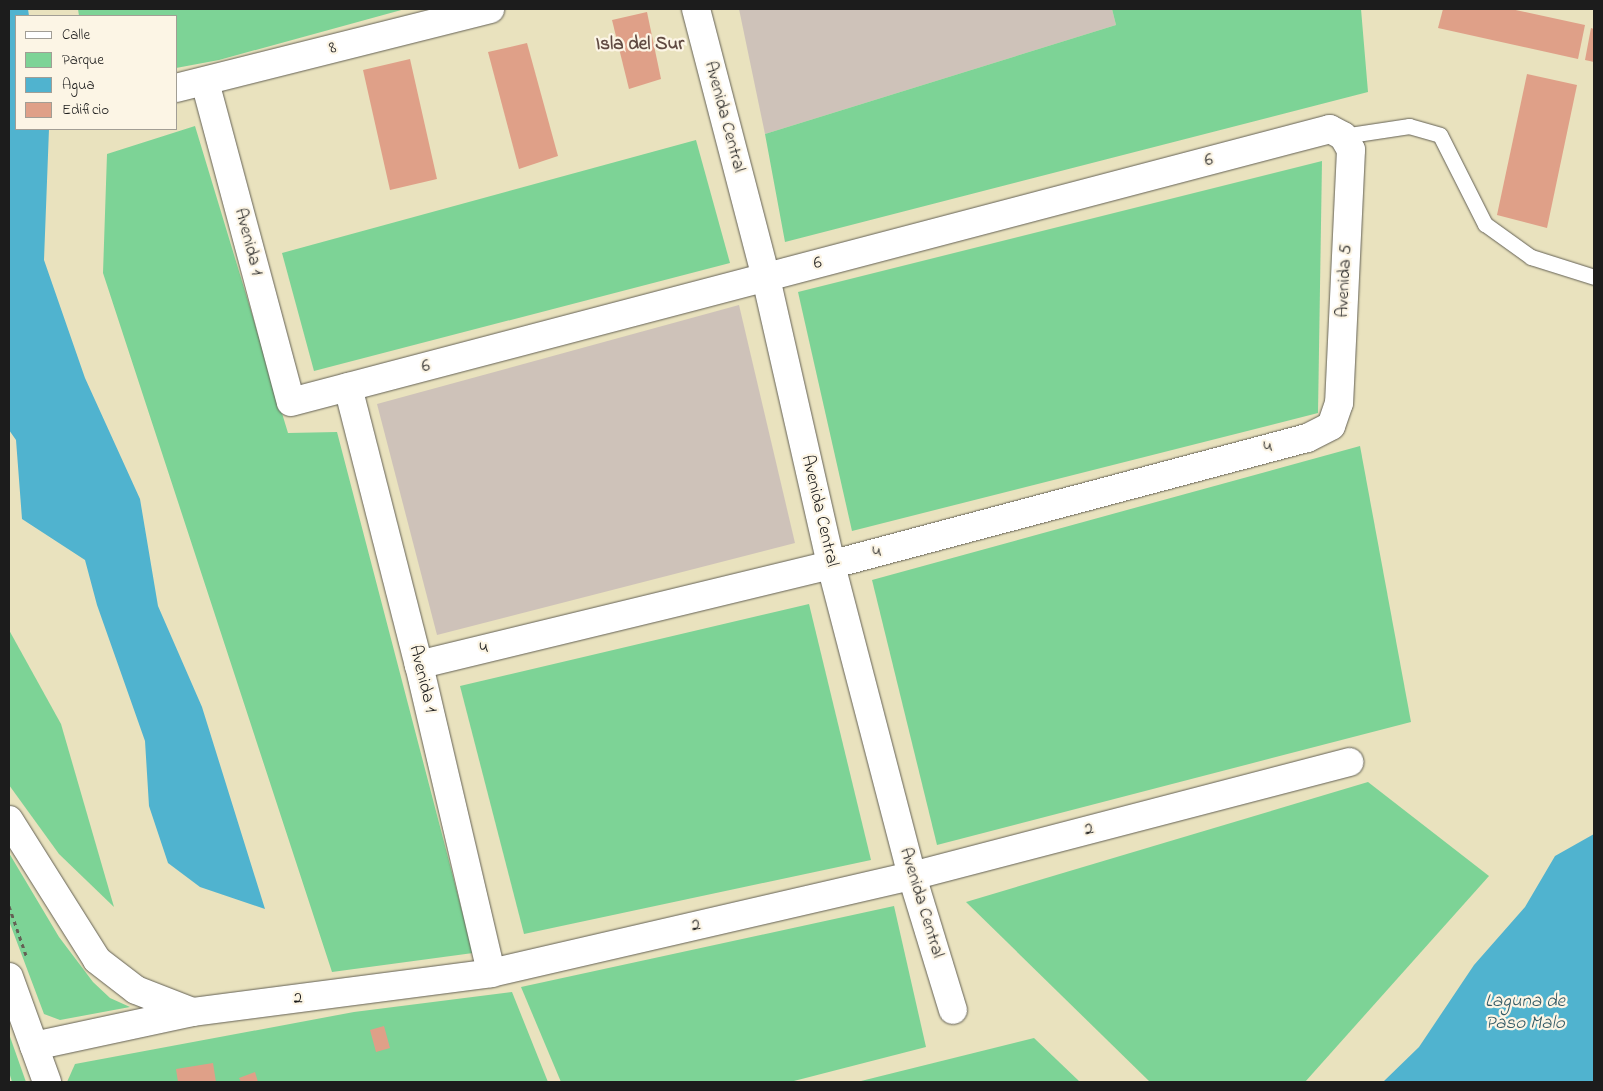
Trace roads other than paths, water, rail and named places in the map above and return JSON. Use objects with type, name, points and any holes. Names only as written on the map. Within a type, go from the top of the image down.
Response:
[{"type":"main road","name":"8","points":[[178,88],[490,9]]},
{"type":"main road","name":"Avenida Central","points":[[696,9],[766,278],[831,565],[912,876],[953,1010]]},
{"type":"main road","name":"Avenida 1","points":[[205,82],[291,402]]},
{"type":"main road","name":"6","points":[[291,402],[1330,129],[1342,136]]},
{"type":"main road","name":"Avenida 5","points":[[1331,426],[1339,403],[1351,159],[1351,150],[1342,136]]},
{"type":"main road","name":"Avenida 1","points":[[348,387],[419,665],[491,973]]},
{"type":"main road","name":"4","points":[[419,665],[831,565],[1307,438],[1331,426]]},
{"type":"main road","name":"2","points":[[34,1046],[192,1012],[491,973],[912,876],[1349,762]]},
{"type":"main road","points":[[9,820],[98,960],[136,990],[192,1012]]},
{"type":"main road","points":[[9,977],[47,1082]]},
{"type":"lane","points":[[1342,136],[1409,126],[1440,135],[1485,224],[1531,257],[1594,277]]},
{"type":"water","points":[[9,9],[28,9],[29,15],[15,15],[15,130],[49,130],[44,260],[85,378],[140,499],[158,606],[202,707],[265,909],[200,887],[168,863],[149,806],[145,741],[97,605],[85,560],[22,519],[16,440],[9,430]]},
{"type":"water","name":"Laguna de Paso Malo","points":[[1594,834],[1594,1082],[1383,1082],[1419,1047],[1474,965],[1525,907],[1555,856]]},
{"type":"district","name":"Isla del Sur","points":[[640,45]]}]
